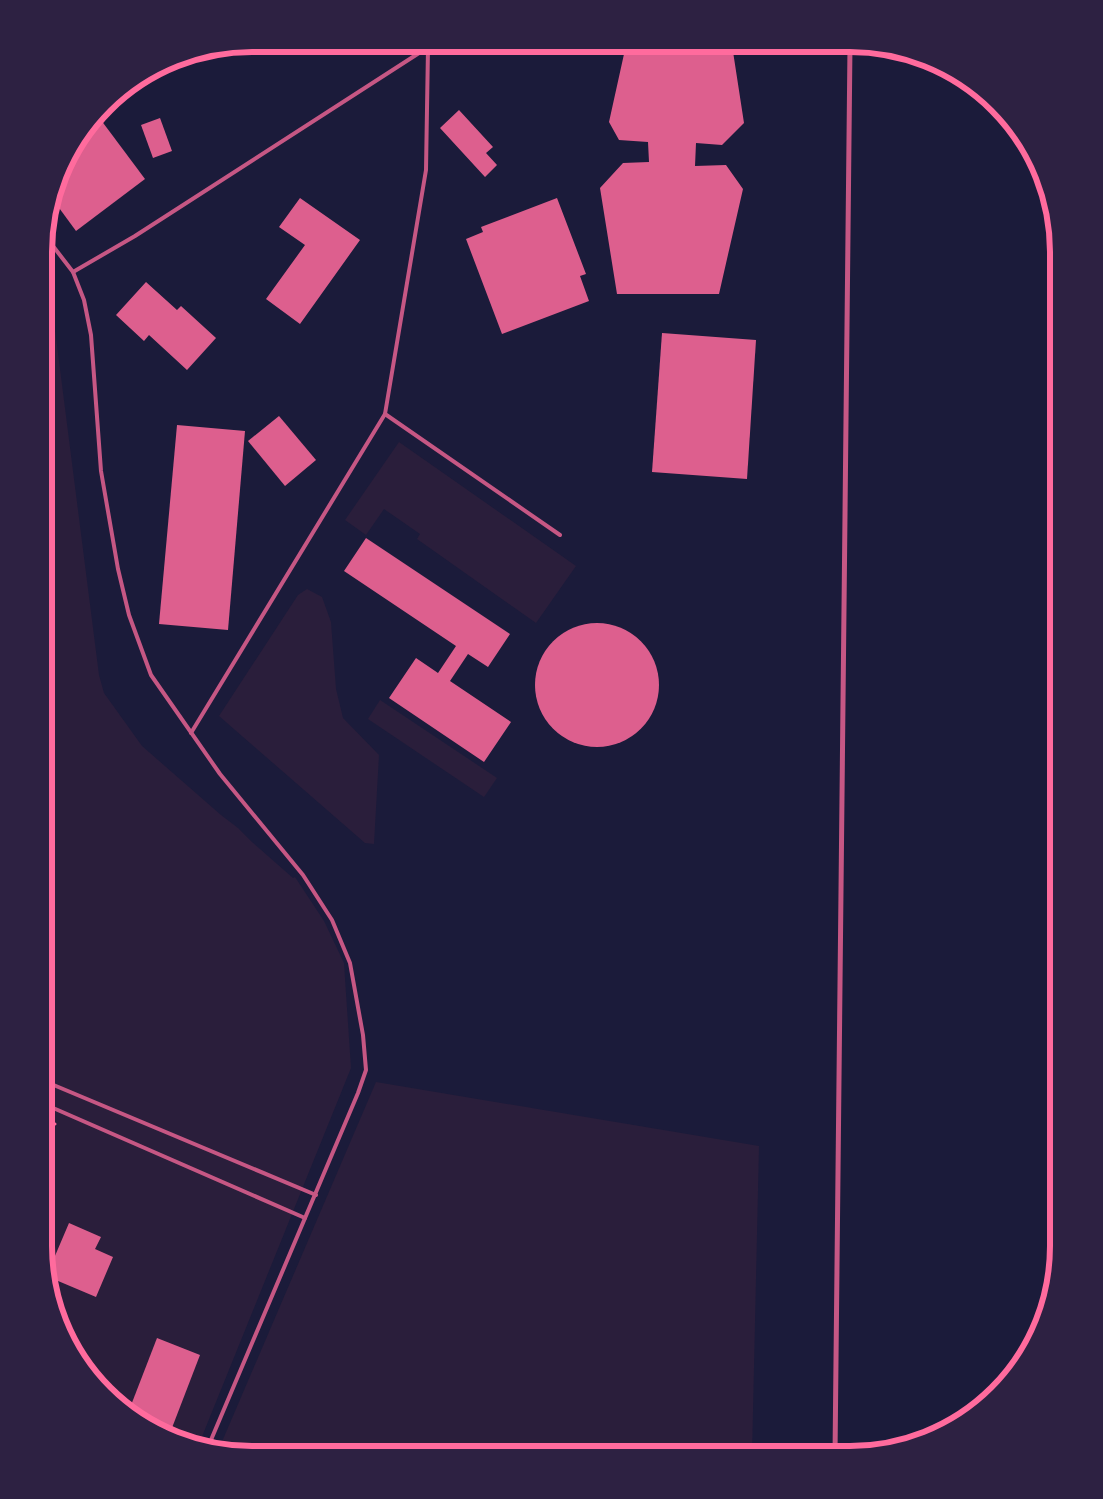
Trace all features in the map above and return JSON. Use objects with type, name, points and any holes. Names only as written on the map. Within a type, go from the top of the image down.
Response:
[{"type":"street","points":[[835,1446],[850,52]]},
{"type":"lane","points":[[73,272],[135,236],[422,52]]},
{"type":"lane","points":[[191,734],[385,414],[426,170],[428,52]]},
{"type":"lane","points":[[53,245],[73,272],[84,300],[91,335],[101,472],[118,568],[129,614],[151,674],[220,774],[303,875],[332,920],[350,963],[363,1035],[366,1070],[358,1093],[210,1442]]},
{"type":"lane","points":[[385,414],[560,535]]},
{"type":"lane","points":[[52,1084],[316,1195]]},
{"type":"lane","points":[[52,1107],[306,1218]]},
{"type":"shaded area","points":[[52,312],[99,675],[104,693],[142,746],[293,878],[295,877],[324,921],[344,963],[351,1068],[201,1440],[152,1420],[120,1397],[102,1379],[86,1358],[73,1335],[63,1311],[54,1273],[52,1247]]},
{"type":"shaded area","points":[[399,442],[576,566],[536,623],[417,539],[420,534],[384,509],[366,535],[345,520]]},
{"type":"shaded area","points":[[307,589],[322,597],[331,622],[336,689],[343,718],[379,755],[374,844],[365,843],[219,716],[298,595]]},
{"type":"shaded area","points":[[380,700],[497,778],[484,797],[368,719]]},
{"type":"shaded area","points":[[376,1082],[759,1146],[752,1446],[239,1446],[221,1444]]},
{"type":"building","points":[[624,52],[733,52],[744,123],[722,145],[696,143],[695,166],[726,165],[743,189],[719,294],[617,294],[600,188],[623,163],[649,162],[648,142],[619,140],[609,122]]},
{"type":"building","points":[[459,110],[493,147],[486,153],[497,165],[485,177],[440,128]]},
{"type":"building","points":[[160,118],[172,151],[153,158],[141,125]]},
{"type":"building","points":[[101,121],[145,179],[76,231],[58,206],[59,200],[79,152]]},
{"type":"building","points":[[300,198],[360,240],[300,324],[266,299],[305,245],[279,227]]},
{"type":"building","points":[[557,198],[586,274],[580,276],[589,301],[502,334],[466,239],[483,232],[481,227]]},
{"type":"building","points":[[146,282],[177,310],[181,306],[216,338],[187,370],[149,335],[144,341],[116,315]]},
{"type":"building","points":[[662,333],[756,340],[747,479],[652,472]]},
{"type":"building","points":[[279,416],[316,460],[285,486],[248,441]]},
{"type":"building","points":[[177,425],[245,431],[228,630],[159,624]]},
{"type":"building","points":[[366,538],[510,634],[488,667],[468,654],[450,681],[511,722],[484,762],[389,698],[416,658],[438,673],[456,646],[344,571]]},
{"type":"building","points":[[597,623],[621,627],[641,641],[655,661],[659,685],[655,709],[641,729],[621,743],[597,747],[573,743],[553,729],[539,709],[535,685],[539,661],[553,641],[573,627]]},
{"type":"building","points":[[69,1223],[101,1237],[95,1249],[113,1257],[96,1297],[55,1280],[53,1261]]},
{"type":"building","points":[[157,1338],[200,1355],[171,1429],[152,1420],[131,1405]]}]
